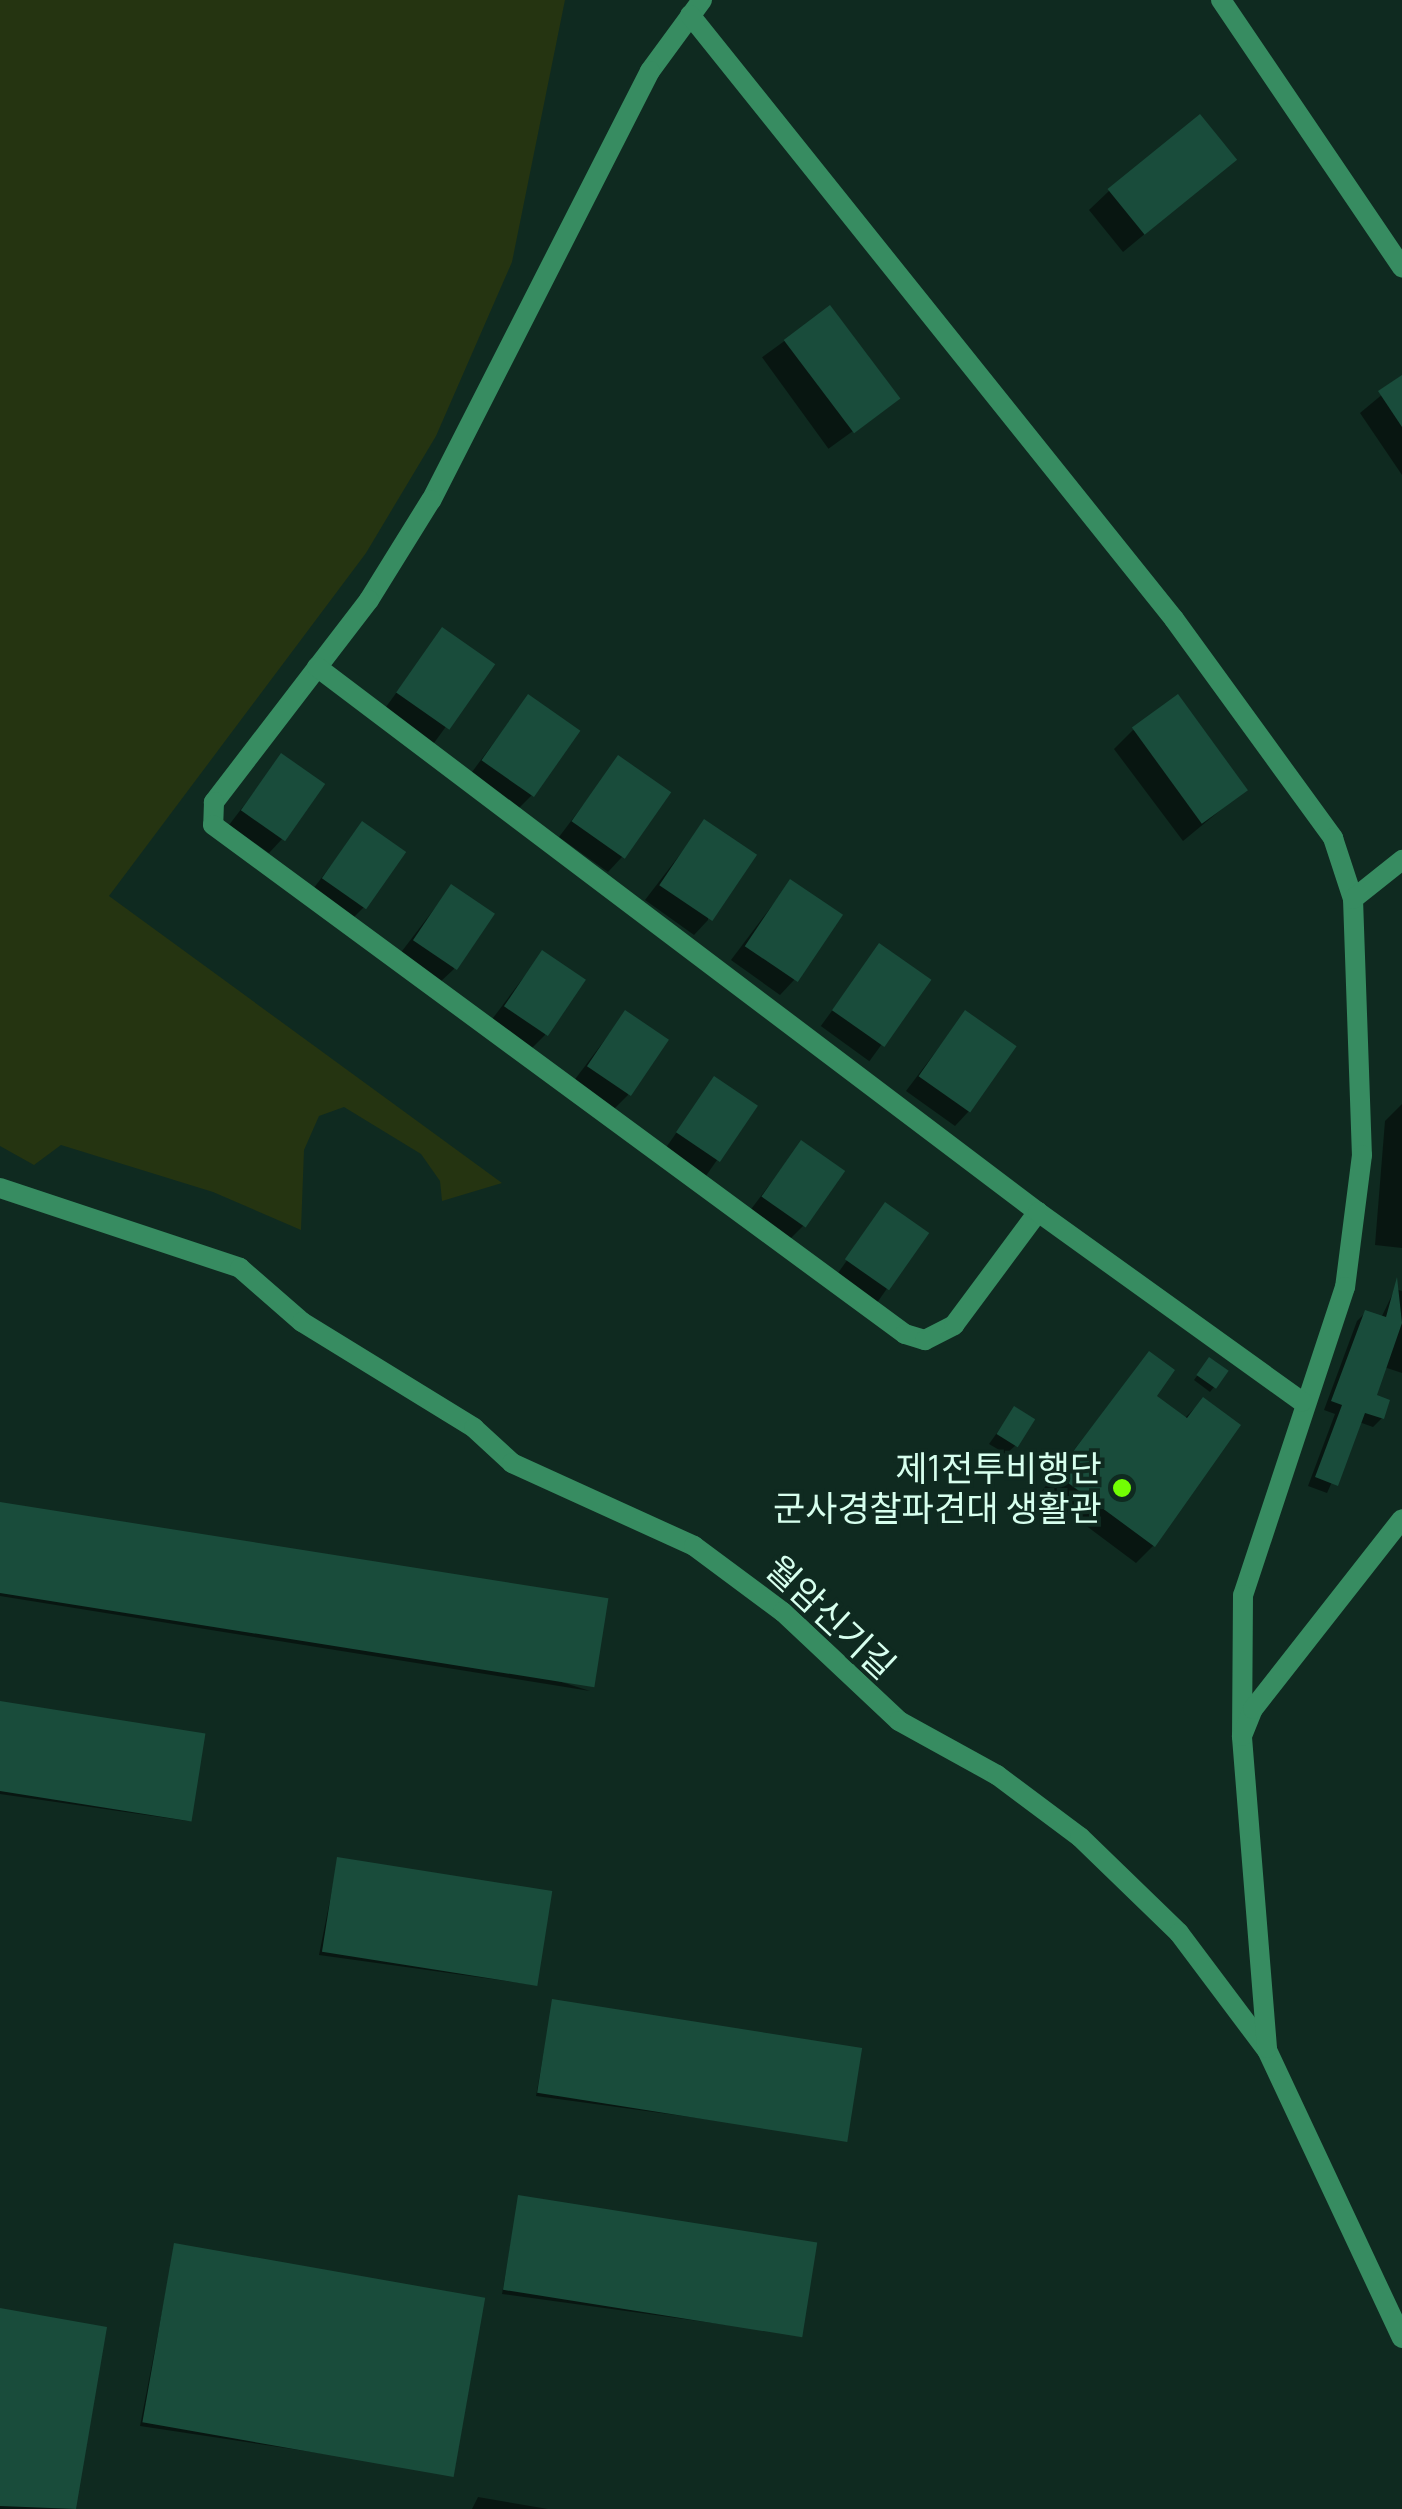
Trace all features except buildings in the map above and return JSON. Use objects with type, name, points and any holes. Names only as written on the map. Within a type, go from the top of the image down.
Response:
[{"type":"street","points":[[1221,0],[1400,259]]},
{"type":"street","points":[[1038,1212],[954,1325],[926,1340],[905,1334],[214,824],[214,802],[316,667],[432,500],[650,71],[696,7],[1174,619],[1333,838],[1353,899],[1362,1156],[1345,1287],[1302,1402],[1242,1595],[1242,1736],[1267,2050]]},
{"type":"street","points":[[316,667],[1038,1212],[1302,1402]]},
{"type":"street","points":[[1353,899],[1402,860]]},
{"type":"street","name":"월암신기길","points":[[0,1188],[240,1268],[302,1322],[474,1428],[512,1463],[694,1546],[783,1612],[899,1721],[997,1775],[1080,1837],[1179,1933],[1267,2050],[1402,2338]]},
{"type":"street","points":[[1242,1736],[1254,1710],[1402,1518]]},
{"type":"green space","points":[[0,0],[565,0],[512,262],[436,436],[366,553],[109,896],[502,1183],[442,1201],[440,1181],[421,1154],[344,1107],[319,1116],[304,1150],[301,1230],[213,1192],[61,1145],[34,1165],[0,1146]]},
{"type":"place","name":"제1전투비행단 군사경찰파견대 생활관","points":[[1122,1488]]}]
